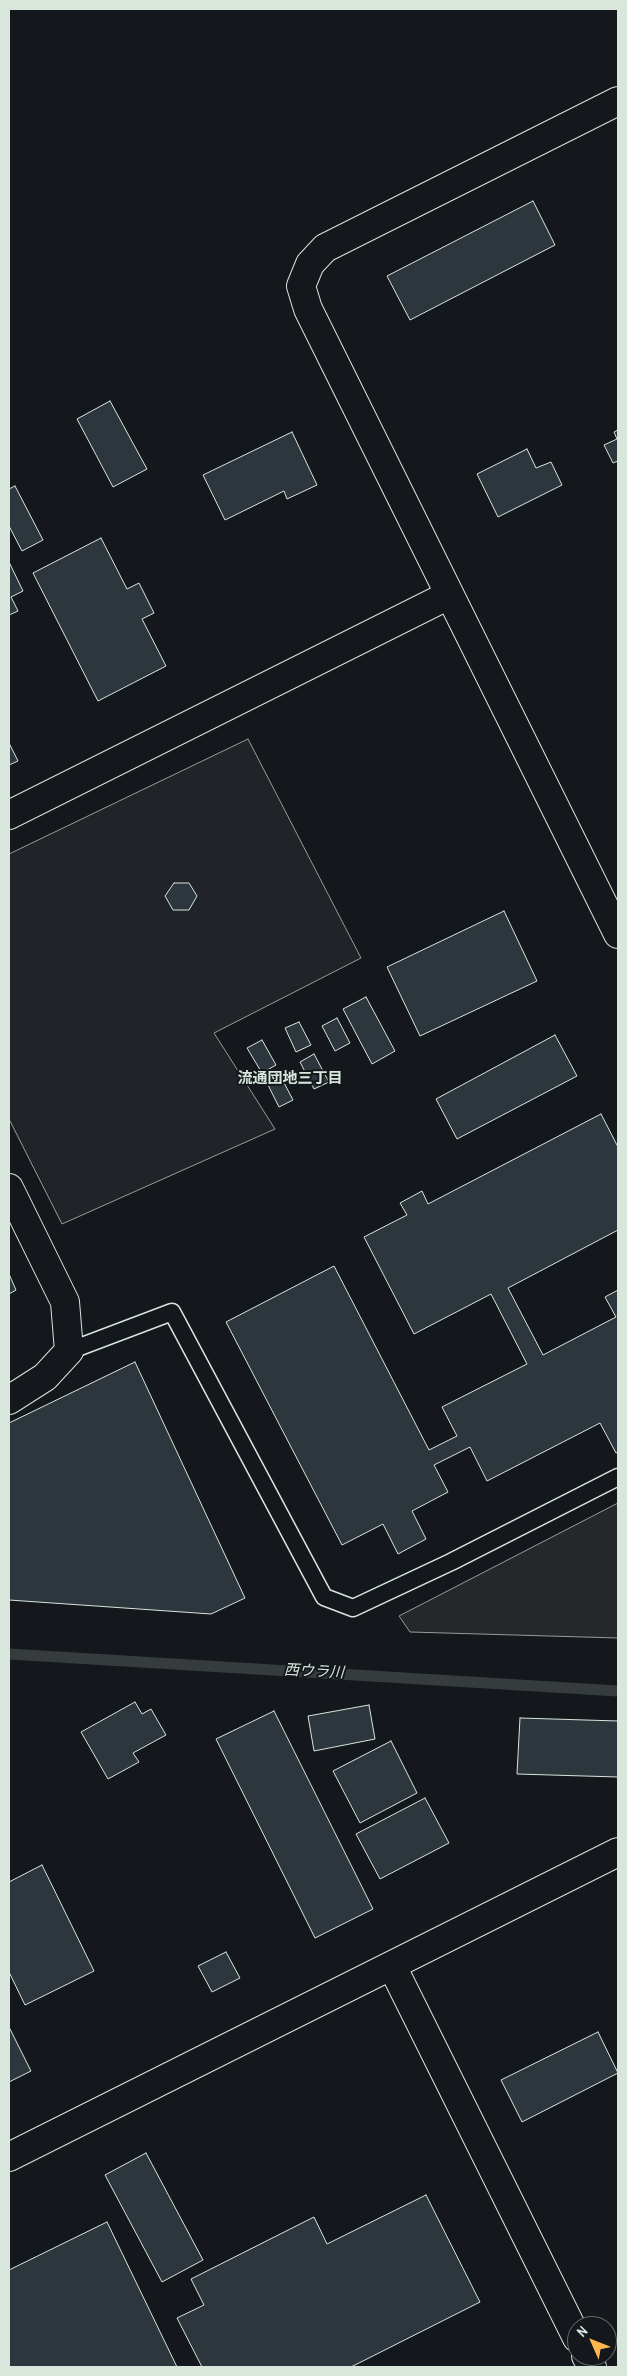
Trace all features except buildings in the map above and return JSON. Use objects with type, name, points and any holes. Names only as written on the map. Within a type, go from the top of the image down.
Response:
[{"type":"street","points":[[618,101],[325,248],[310,264],[300,286],[308,309],[618,934]]},
{"type":"street","points":[[9,815],[449,596]]},
{"type":"street","points":[[9,1188],[66,1302],[69,1351],[45,1378],[9,1400]]},
{"type":"street","points":[[9,2157],[618,1852]]},
{"type":"street","points":[[392,1966],[567,2318]]},
{"type":"lane","points":[[69,1351],[172,1312],[324,1597],[353,1608],[452,1562],[618,1477]]},
{"type":"shaded area","points":[[248,739],[361,958],[214,1033],[275,1129],[62,1224],[9,1119],[9,854]]},
{"type":"shaded area","points":[[618,1503],[618,1638],[410,1632],[399,1616]]},
{"type":"waterway","name":"西ウラ川","points":[[9,1654],[618,1691]]},
{"type":"district","name":"流通団地三丁目","points":[[290,1079]]}]
